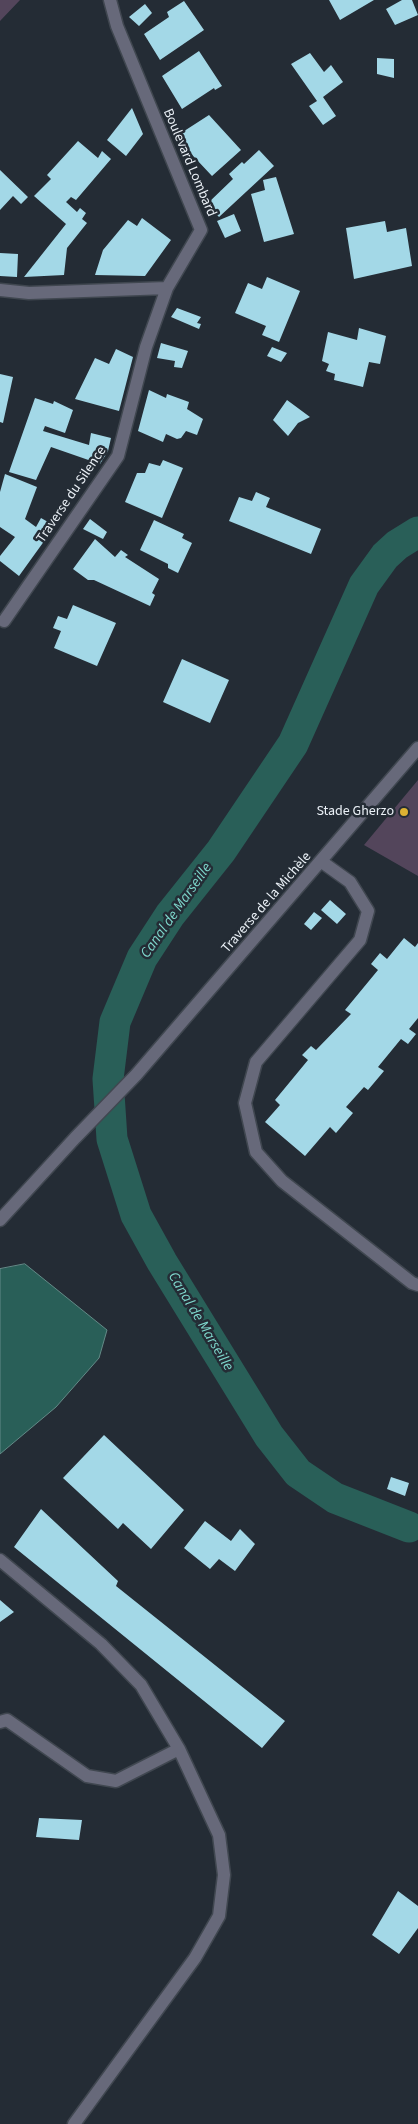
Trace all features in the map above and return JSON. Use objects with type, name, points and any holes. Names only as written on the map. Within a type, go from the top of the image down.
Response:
[{"type":"street","name":"Boulevard Lombard","points":[[110,0],[118,26],[201,230],[167,288]]},
{"type":"street","points":[[0,290],[29,293],[167,288]]},
{"type":"street","name":"Traverse du Silence","points":[[4,621],[118,456],[146,346],[167,288]]},
{"type":"street","name":"Traverse de la Michèle","points":[[0,1220],[136,1075],[322,862],[418,748]]},
{"type":"street","points":[[322,862],[350,882],[368,911],[360,940],[256,1062],[245,1103],[256,1152],[282,1181],[412,1283],[418,1285]]},
{"type":"street","points":[[0,1560],[101,1644],[141,1685],[179,1749],[219,1836],[224,1875],[219,1916],[195,1958],[74,2124]]},
{"type":"street","points":[[0,1722],[7,1720],[87,1776],[116,1781],[179,1749]]},
{"type":"shaded area","points":[[0,0],[20,0],[0,21]]},
{"type":"shaded area","name":"Stade Gherzo","points":[[418,780],[418,876],[364,845]]},
{"type":"shaded area","points":[[25,1264],[107,1330],[99,1358],[56,1407],[0,1454],[0,1269]]},
{"type":"building","points":[[329,0],[374,0],[340,20]]},
{"type":"building","points":[[402,0],[412,0],[418,15],[395,25],[386,9]]},
{"type":"building","points":[[184,1],[204,30],[160,60],[144,34],[169,17],[167,12]]},
{"type":"building","points":[[145,4],[152,13],[139,26],[129,17]]},
{"type":"building","points":[[199,51],[222,86],[215,90],[214,88],[182,109],[162,76]]},
{"type":"building","points":[[310,53],[324,72],[331,65],[343,82],[323,97],[336,116],[323,125],[309,106],[317,101],[291,64]]},
{"type":"building","points":[[377,58],[394,59],[394,78],[377,74]]},
{"type":"building","points":[[132,108],[143,134],[126,156],[107,140]]},
{"type":"building","points":[[209,115],[241,150],[212,176],[181,143],[178,135]]},
{"type":"building","points":[[78,141],[98,158],[102,151],[111,159],[76,200],[71,197],[66,202],[77,212],[80,208],[86,213],[82,219],[87,223],[67,248],[64,275],[24,277],[66,224],[34,196],[51,179],[47,175]]},
{"type":"building","points":[[259,150],[274,166],[219,217],[207,204],[233,179],[229,174],[242,162],[244,164]]},
{"type":"building","points":[[0,170],[28,197],[21,204],[13,196],[0,210]]},
{"type":"building","points":[[276,177],[294,234],[264,242],[251,194],[265,190],[263,180]]},
{"type":"building","points":[[234,214],[241,231],[225,238],[217,221]]},
{"type":"building","points":[[142,218],[171,240],[145,276],[95,275],[103,250],[128,220],[137,226]]},
{"type":"building","points":[[385,221],[387,232],[406,228],[412,266],[354,279],[346,228]]},
{"type":"building","points":[[0,253],[18,254],[17,277],[0,276]]},
{"type":"building","points":[[267,277],[300,291],[279,342],[262,335],[266,326],[235,313],[248,283],[262,289]]},
{"type":"building","points":[[177,308],[201,317],[197,323],[201,324],[199,329],[171,317]]},
{"type":"building","points":[[359,328],[386,336],[380,364],[369,362],[363,387],[334,380],[335,374],[326,371],[329,364],[322,361],[328,332],[357,340]]},
{"type":"building","points":[[161,343],[188,351],[182,368],[174,367],[175,361],[157,358]]},
{"type":"building","points":[[272,347],[287,353],[281,362],[267,356]]},
{"type":"building","points":[[116,349],[133,357],[119,411],[75,399],[95,358],[109,364]]},
{"type":"building","points":[[0,374],[13,377],[3,423],[0,422]]},
{"type":"building","points":[[149,390],[166,398],[167,394],[189,402],[187,409],[203,419],[197,435],[186,431],[181,438],[177,439],[166,434],[163,442],[138,431]]},
{"type":"building","points":[[35,398],[53,404],[54,401],[73,410],[65,433],[45,426],[43,431],[89,445],[91,433],[111,438],[108,451],[100,464],[51,447],[36,480],[9,472]]},
{"type":"building","points":[[287,400],[310,417],[298,423],[288,436],[273,420]]},
{"type":"building","points":[[163,460],[183,468],[162,518],[125,502],[137,473],[145,473],[149,463],[160,466]]},
{"type":"building","points":[[5,474],[37,487],[25,519],[36,527],[41,518],[55,526],[19,576],[0,561],[0,556],[15,537],[0,527],[0,492]]},
{"type":"building","points":[[256,492],[270,498],[266,507],[321,529],[311,554],[229,521],[239,497],[252,501]]},
{"type":"building","points":[[90,519],[107,532],[103,539],[83,529]]},
{"type":"building","points":[[154,520],[184,534],[182,538],[192,543],[178,573],[168,568],[168,564],[140,550]]},
{"type":"building","points":[[95,539],[115,557],[121,550],[128,555],[125,557],[159,579],[152,593],[155,595],[150,606],[94,580],[88,580],[73,569]]},
{"type":"building","points":[[73,605],[116,623],[97,666],[54,648],[61,631],[53,628],[58,616],[67,619]]},
{"type":"building","points":[[182,659],[229,680],[210,723],[163,702]]},
{"type":"building","points":[[330,900],[346,914],[337,924],[321,910]]},
{"type":"building","points":[[314,912],[322,918],[311,930],[304,924]]},
{"type":"building","points":[[404,938],[415,947],[418,943],[418,1018],[409,1029],[416,1034],[408,1044],[401,1039],[378,1067],[384,1071],[368,1090],[364,1087],[346,1107],[353,1113],[336,1133],[330,1127],[305,1156],[265,1122],[280,1105],[275,1100],[308,1060],[302,1055],[311,1046],[316,1050],[351,1014],[345,1010],[378,970],[371,964],[380,953],[387,959]]},
{"type":"building","points":[[104,1435],[184,1510],[151,1549],[123,1523],[118,1529],[63,1478]]},
{"type":"building","points":[[391,1477],[409,1483],[405,1496],[387,1489]]},
{"type":"building","points":[[41,1509],[118,1581],[116,1586],[285,1721],[262,1748],[14,1547]]},
{"type":"building","points":[[205,1521],[231,1541],[240,1529],[255,1544],[235,1571],[219,1559],[210,1569],[184,1548]]},
{"type":"building","points":[[0,1600],[14,1612],[0,1622]]},
{"type":"building","points":[[39,1818],[82,1820],[79,1840],[36,1837]]},
{"type":"building","points":[[398,1891],[418,1906],[418,1928],[399,1954],[372,1935]]},
{"type":"waterway","name":"Canal de Marseille","points":[[409,1527],[335,1498],[298,1473],[269,1436],[162,1262],[136,1215],[112,1139],[108,1079],[115,1022],[142,958],[170,915],[221,851],[293,744],[364,585],[385,556],[397,545],[418,532]]},
{"type":"place","name":"Stade Gherzo","points":[[404,812]]}]
